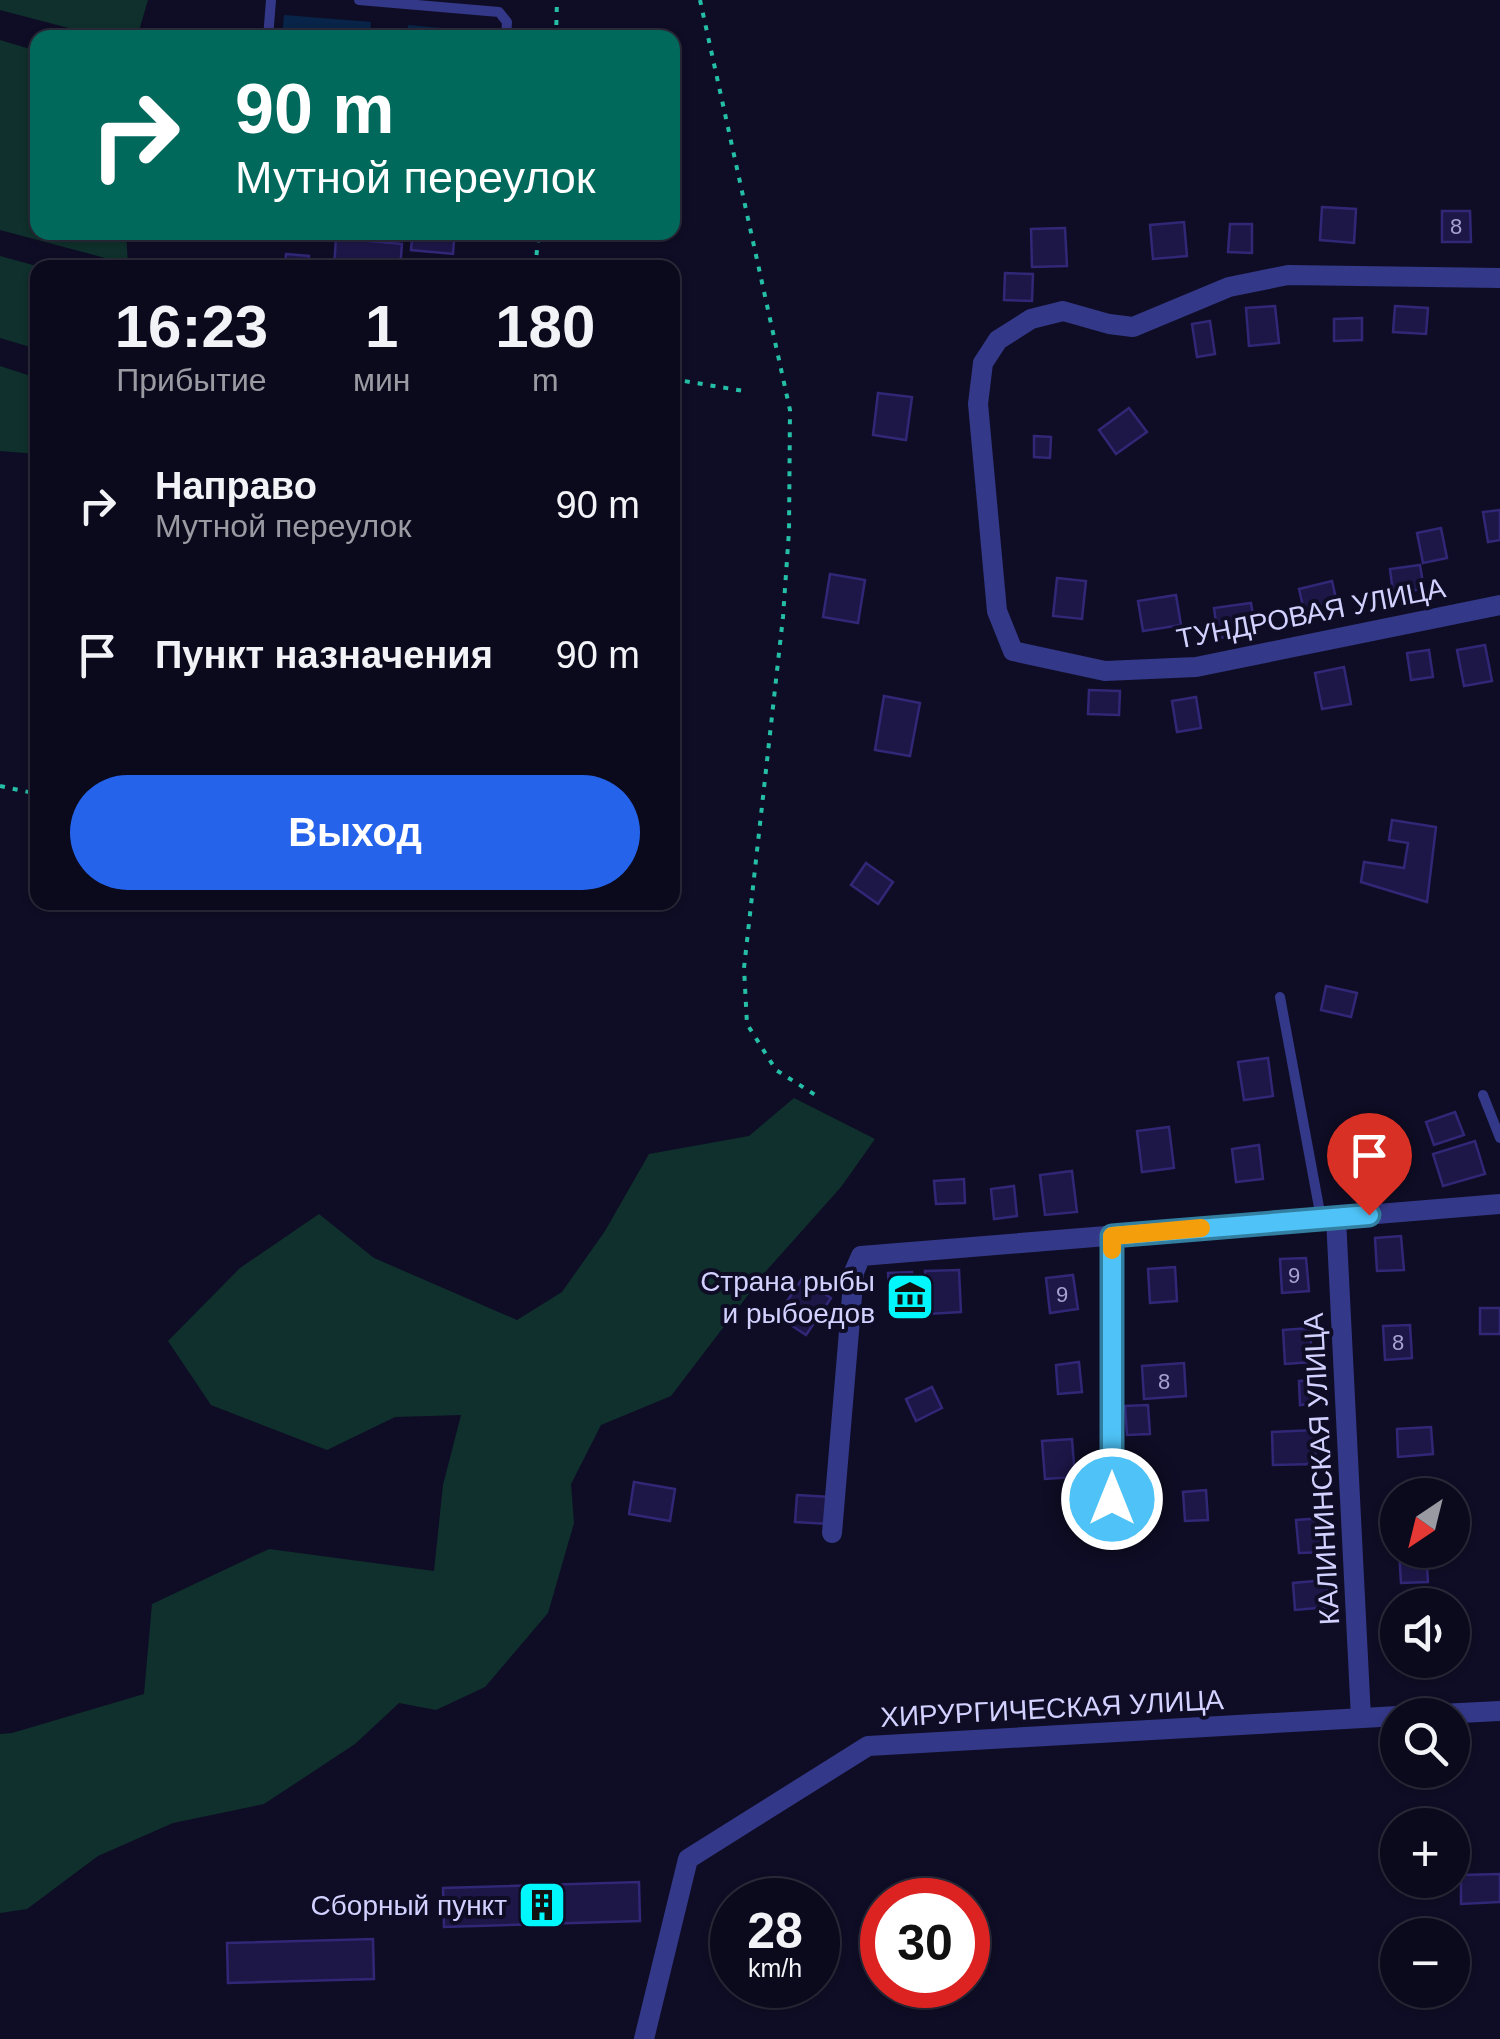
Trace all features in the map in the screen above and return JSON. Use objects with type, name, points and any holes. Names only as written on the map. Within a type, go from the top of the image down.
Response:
[{"type":"street","name":"ТУНДРОВАЯ УЛИЦА","points":[[1500,278],[1288,275],[1229,287],[1133,327],[1063,310],[1031,319],[998,340],[983,362],[978,404],[997,611],[1013,651],[1105,671],[1196,667],[1500,605]]},
{"type":"street","points":[[832,1533],[854,1272],[861,1256],[1500,1204]]},
{"type":"street","name":"КАЛИНИНСКАЯ УЛИЦА","points":[[1329,1218],[1361,1718]]},
{"type":"street","points":[[1112,1236],[1112,1499]]},
{"type":"street","points":[[1470,1712],[1500,1710]]},
{"type":"street","name":"ХИРУРГИЧЕСКАЯ УЛИЦА","points":[[644,2039],[688,1859],[868,1746],[1380,1717]]},
{"type":"lane","points":[[269,30],[271,0]]},
{"type":"lane","points":[[359,0],[499,12],[507,22],[506,30]]},
{"type":"lane","points":[[1280,997],[1329,1218]]},
{"type":"lane","points":[[1483,1095],[1500,1138]]},
{"type":"path","points":[[556,30],[557,0]]},
{"type":"path","points":[[700,0],[790,410],[789,531],[744,968],[747,1024],[776,1070],[818,1096]]},
{"type":"path","points":[[680,380],[744,390]]},
{"type":"path","points":[[0,786],[30,792]]},
{"type":"green space","points":[[0,0],[148,0],[139,30],[76,30],[0,10]]},
{"type":"green space","points":[[0,40],[30,49],[30,238],[0,230]]},
{"type":"green space","points":[[38,240],[126,240],[128,260],[113,260]]},
{"type":"green space","points":[[0,256],[30,264],[30,347],[0,338]]},
{"type":"green space","points":[[0,366],[30,376],[30,453],[0,451]]},
{"type":"green space","points":[[794,1098],[875,1139],[841,1187],[767,1270],[671,1396],[601,1425],[571,1484],[574,1523],[548,1613],[485,1687],[436,1710],[399,1703],[355,1744],[264,1804],[173,1823],[98,1856],[27,1909],[0,1913],[0,1734],[144,1694],[152,1604],[269,1549],[434,1571],[443,1485],[461,1415],[395,1417],[327,1450],[211,1405],[168,1341],[240,1268],[319,1214],[374,1258],[517,1320],[562,1292],[605,1231],[649,1154],[749,1136]]},
{"type":"water","points":[[284,15],[371,22],[370,30],[283,30]]},
{"type":"water","points":[[408,25],[464,30],[408,30]]},
{"type":"building","points":[[1322,207],[1356,209],[1354,243],[1320,240]]},
{"type":"building","points":[[1442,211],[1470,211],[1471,242],[1442,242]]},
{"type":"building","points":[[1184,222],[1187,256],[1153,259],[1150,225]]},
{"type":"building","points":[[1230,224],[1252,224],[1252,253],[1228,252]]},
{"type":"building","points":[[1065,228],[1067,266],[1032,267],[1031,229]]},
{"type":"building","points":[[336,240],[402,244],[401,260],[335,260]]},
{"type":"building","points":[[412,240],[454,241],[453,254],[411,250]]},
{"type":"building","points":[[286,254],[309,256],[309,260],[286,260]]},
{"type":"building","points":[[1005,273],[1033,274],[1032,301],[1004,300]]},
{"type":"building","points":[[1275,306],[1279,343],[1249,346],[1246,308]]},
{"type":"building","points":[[1395,306],[1428,308],[1426,334],[1393,332]]},
{"type":"building","points":[[1362,318],[1362,340],[1334,341],[1334,319]]},
{"type":"building","points":[[1210,321],[1215,354],[1197,357],[1192,324]]},
{"type":"building","points":[[878,393],[912,397],[906,440],[873,435]]},
{"type":"building","points":[[1129,408],[1147,432],[1116,454],[1099,430]]},
{"type":"building","points":[[1034,436],[1051,437],[1050,458],[1034,457]]},
{"type":"building","points":[[1500,510],[1500,540],[1488,542],[1483,512]]},
{"type":"building","points":[[1441,528],[1447,558],[1423,563],[1417,533]]},
{"type":"building","points":[[1420,565],[1424,589],[1393,593],[1390,569]]},
{"type":"building","points":[[830,574],[865,580],[858,623],[823,617]]},
{"type":"building","points":[[1057,578],[1086,581],[1082,619],[1053,616]]},
{"type":"building","points":[[1332,581],[1338,607],[1305,615],[1299,589]]},
{"type":"building","points":[[1176,595],[1181,625],[1143,631],[1138,601]]},
{"type":"building","points":[[1251,603],[1256,633],[1218,638],[1214,608]]},
{"type":"building","points":[[1485,645],[1492,681],[1464,686],[1457,650]]},
{"type":"building","points":[[1429,650],[1433,677],[1411,680],[1407,653]]},
{"type":"building","points":[[1344,667],[1351,704],[1322,709],[1315,673]]},
{"type":"building","points":[[1089,690],[1120,691],[1119,715],[1088,714]]},
{"type":"building","points":[[884,696],[920,703],[910,756],[875,750]]},
{"type":"building","points":[[1196,697],[1201,728],[1177,732],[1172,701]]},
{"type":"building","points":[[1392,820],[1436,827],[1427,902],[1361,882],[1364,862],[1404,868],[1408,843],[1389,840]]},
{"type":"building","points":[[866,863],[893,882],[878,904],[851,885]]},
{"type":"building","points":[[1326,986],[1357,993],[1351,1017],[1321,1010]]},
{"type":"building","points":[[1268,1058],[1273,1096],[1244,1100],[1238,1062]]},
{"type":"building","points":[[1455,1112],[1464,1135],[1434,1145],[1426,1122]]},
{"type":"building","points":[[1169,1127],[1174,1168],[1142,1172],[1137,1131]]},
{"type":"building","points":[[1475,1141],[1485,1174],[1443,1186],[1433,1154]]},
{"type":"building","points":[[1259,1145],[1263,1179],[1236,1182],[1232,1149]]},
{"type":"building","points":[[1383,1163],[1387,1187],[1356,1191],[1353,1167]]},
{"type":"building","points":[[1072,1171],[1077,1212],[1045,1215],[1040,1175]]},
{"type":"building","points":[[964,1179],[965,1203],[936,1204],[934,1181]]},
{"type":"building","points":[[1014,1186],[1017,1216],[994,1219],[991,1189]]},
{"type":"building","points":[[1401,1236],[1404,1270],[1377,1271],[1375,1238]]},
{"type":"building","points":[[1306,1258],[1309,1291],[1282,1293],[1280,1259]]},
{"type":"building","points":[[1175,1267],[1177,1301],[1150,1303],[1148,1269]]},
{"type":"building","points":[[959,1270],[961,1312],[927,1314],[925,1271]]},
{"type":"building","points":[[912,1272],[913,1302],[890,1302],[888,1273]]},
{"type":"building","points":[[1073,1275],[1078,1309],[1050,1313],[1046,1278]]},
{"type":"building","points":[[802,1279],[831,1298],[806,1335],[777,1316]]},
{"type":"building","points":[[1480,1308],[1500,1308],[1500,1334],[1480,1334]]},
{"type":"building","points":[[1410,1325],[1412,1358],[1385,1360],[1383,1326]]},
{"type":"building","points":[[1310,1328],[1312,1362],[1285,1364],[1283,1330]]},
{"type":"building","points":[[1079,1362],[1082,1392],[1058,1394],[1056,1365]]},
{"type":"building","points":[[1184,1363],[1186,1396],[1144,1399],[1142,1366]]},
{"type":"building","points":[[1317,1380],[1319,1403],[1300,1405],[1299,1381]]},
{"type":"building","points":[[932,1387],[942,1408],[916,1421],[906,1399]]},
{"type":"building","points":[[1148,1405],[1150,1434],[1127,1435],[1125,1406]]},
{"type":"building","points":[[1431,1427],[1433,1454],[1398,1457],[1397,1429]]},
{"type":"building","points":[[1315,1430],[1316,1464],[1273,1465],[1272,1432]]},
{"type":"building","points":[[1072,1439],[1075,1477],[1045,1479],[1042,1441]]},
{"type":"building","points":[[634,1482],[675,1489],[670,1521],[629,1514]]},
{"type":"building","points":[[1206,1490],[1208,1520],[1185,1521],[1183,1492]]},
{"type":"building","points":[[797,1495],[830,1497],[829,1524],[795,1522]]},
{"type":"building","points":[[1323,1518],[1325,1552],[1299,1553],[1296,1520]]},
{"type":"building","points":[[1400,1568],[1427,1568],[1428,1582],[1401,1583]]},
{"type":"building","points":[[1326,1580],[1329,1607],[1295,1610],[1293,1583]]},
{"type":"building","points":[[1500,1874],[1500,1902],[1461,1904],[1461,1898],[1470,1898],[1470,1875]]},
{"type":"building","name":"Сборный пункт","points":[[639,1882],[640,1921],[444,1927],[443,1888]]},
{"type":"building","points":[[373,1939],[374,1979],[228,1983],[227,1943]]},
{"type":"slow traffic","points":[[1112,1250],[1112,1236],[1201,1228]]},
{"type":"place","name":"Страна рыбы и рыбоедов","points":[[910,1297]]},
{"type":"place","name":"Сборный пункт","points":[[542,1905]]},
{"type":"route","points":[[1112,1499],[1112,1236],[1369,1215]]}]
